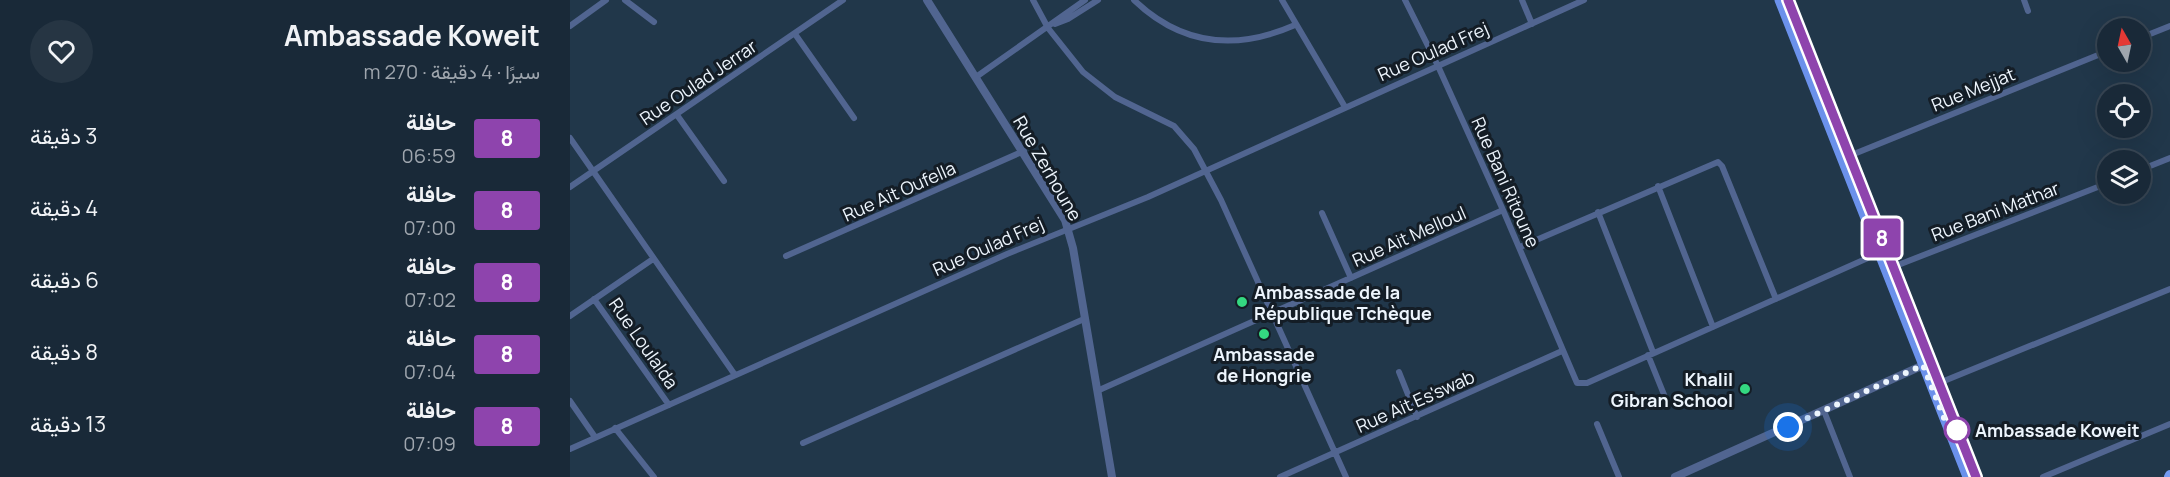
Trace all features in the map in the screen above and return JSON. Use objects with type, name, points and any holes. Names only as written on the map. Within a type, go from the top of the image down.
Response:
[{"type":"main road","points":[[1779,0],[1879,253],[1927,364],[1939,383],[1976,477]]},
{"type":"main road","points":[[1788,0],[1893,267],[1967,477]]},
{"type":"street","points":[[570,26],[606,0]]},
{"type":"street","points":[[625,0],[654,22]]},
{"type":"street","name":"Rue Oulad Jerrar","points":[[570,187],[843,0]]},
{"type":"street","name":"Rue Zerhoune","points":[[927,0],[1024,151],[1068,229],[1097,391],[1109,476]]},
{"type":"street","points":[[1034,0],[1071,59],[1096,83],[1114,97],[1174,126],[1185,136],[1207,170],[1346,477]]},
{"type":"street","points":[[976,77],[1085,0]]},
{"type":"street","points":[[1051,26],[1068,19],[1098,0]]},
{"type":"street","points":[[1134,0],[1158,21],[1174,30],[1216,41],[1253,40],[1295,25]]},
{"type":"street","points":[[1282,0],[1345,107]]},
{"type":"street","name":"Rue Bani Ritoune","points":[[1405,0],[1438,66],[1520,247],[1574,379],[1577,383],[1587,383],[1650,353]]},
{"type":"street","points":[[1522,0],[1532,24]]},
{"type":"street","name":"Rue Oulad Frej","points":[[570,449],[1207,170],[1584,0]]},
{"type":"street","points":[[2024,0],[2028,11]]},
{"type":"street","points":[[2151,34],[2170,26]]},
{"type":"street","points":[[795,34],[854,118]]},
{"type":"street","name":"Rue Mejjat","points":[[1849,156],[2097,55]]},
{"type":"street","points":[[676,115],[724,181]]},
{"type":"street","points":[[570,138],[735,375]]},
{"type":"street","name":"Rue Ait Oufella","points":[[786,255],[1024,151]]},
{"type":"street","points":[[2151,166],[2170,158]]},
{"type":"street","points":[[1520,247],[1711,163],[1720,163],[1776,299]]},
{"type":"street","points":[[1658,186],[1713,327]]},
{"type":"street","name":"Rue Bani Mathar","points":[[1893,267],[2097,187]]},
{"type":"street","name":"Rue Ait Melloul","points":[[1097,391],[1503,210]]},
{"type":"street","points":[[1598,212],[1667,402]]},
{"type":"street","points":[[1322,213],[1351,278]]},
{"type":"street","points":[[1650,353],[1879,253]]},
{"type":"street","points":[[570,316],[653,259]]},
{"type":"street","points":[[1939,383],[2170,289]]},
{"type":"street","name":"Rue Loulalda","points":[[594,299],[669,405]]},
{"type":"street","points":[[803,443],[1084,319]]},
{"type":"street","name":"Rue Ait Es'swab","points":[[1280,477],[1562,351]]},
{"type":"street","points":[[1674,477],[1684,475],[1927,364]]},
{"type":"street","points":[[1399,372],[1417,417]]},
{"type":"street","points":[[570,401],[595,437]]},
{"type":"street","points":[[1824,411],[1850,477]]},
{"type":"street","points":[[1597,424],[1619,477]]},
{"type":"street","points":[[2043,477],[2170,424]]},
{"type":"street","points":[[615,428],[654,477]]},
{"type":"bus line","name":"8","points":[[1788,0],[1976,477]]},
{"type":"place","name":"Ambassade de la République Tchèque","points":[[1242,302]]},
{"type":"place","name":"Ambassade de Hongrie","points":[[1264,334]]},
{"type":"place","name":"Khalil Gibran School","points":[[1745,389]]},
{"type":"place","name":"Ambassade Koweit","points":[[1957,430]]},
{"type":"route","points":[[1788,427],[1923,365],[1950,433],[1957,430]]}]
